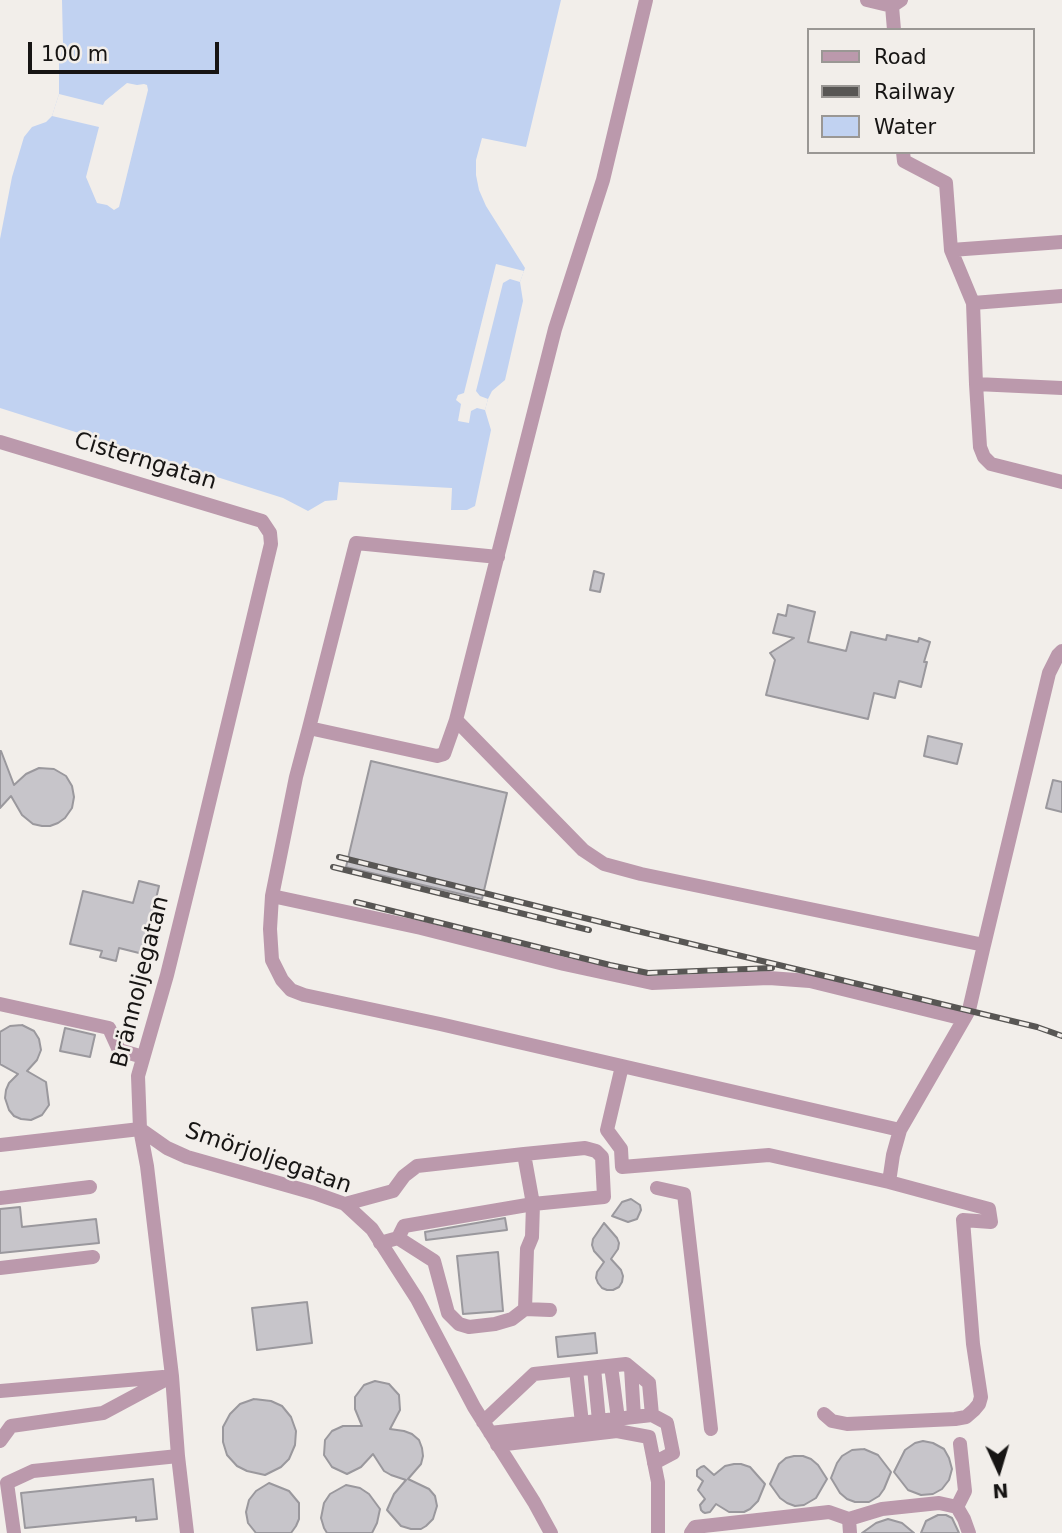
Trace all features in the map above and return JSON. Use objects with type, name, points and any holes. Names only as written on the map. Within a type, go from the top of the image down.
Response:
[{"type":"lane","points":[[309,728],[437,756],[444,754],[456,720],[555,329],[604,180],[646,0]]},
{"type":"lane","points":[[867,0],[896,3],[894,28]]},
{"type":"lane","points":[[903,154],[904,161],[946,183],[951,250],[973,303],[980,447],[984,457],[991,464],[1062,482]]},
{"type":"lane","points":[[951,250],[1062,242]]},
{"type":"lane","points":[[973,303],[1062,296]]},
{"type":"lane","points":[[976,384],[1062,388]]},
{"type":"lane","name":"Cisterngatan","points":[[0,442],[262,521],[270,533]]},
{"type":"lane","name":"Brännoljegatan","points":[[187,1533],[172,1376],[147,1166],[140,1129],[138,1076],[167,975],[196,857],[271,544],[270,533]]},
{"type":"lane","points":[[498,556],[356,543],[296,777],[272,896],[272,960],[282,980],[291,990],[304,995],[900,1130]]},
{"type":"lane","points":[[889,1182],[900,1130],[969,1010],[1049,673],[1062,651]]},
{"type":"lane","points":[[456,720],[583,850],[604,864],[984,945]]},
{"type":"lane","points":[[272,896],[652,983],[769,978],[810,981],[964,1018]]},
{"type":"lane","points":[[0,1004],[109,1028],[119,1050],[143,1057]]},
{"type":"lane","points":[[621,1066],[607,1130],[621,1149],[622,1167],[769,1155],[889,1182],[989,1209],[991,1222],[963,1220],[973,1344],[981,1397],[979,1404],[966,1417],[955,1419],[847,1424],[832,1421],[824,1414]]},
{"type":"lane","points":[[0,1144],[140,1129]]},
{"type":"lane","name":"Smörjoljegatan","points":[[140,1129],[167,1148],[187,1157],[345,1204],[372,1229],[417,1299],[474,1407],[551,1533]]},
{"type":"lane","points":[[345,1204],[393,1191],[417,1166],[585,1148],[596,1151],[602,1157],[604,1197],[533,1204],[404,1226],[398,1238],[380,1243]]},
{"type":"lane","points":[[524,1154],[533,1204],[532,1237],[527,1249],[525,1309]]},
{"type":"lane","points":[[0,1198],[90,1187]]},
{"type":"lane","points":[[657,1188],[684,1194],[711,1429]]},
{"type":"lane","points":[[398,1238],[434,1261],[449,1313],[459,1324],[495,1324],[512,1319],[525,1309],[551,1310]]},
{"type":"lane","points":[[0,1268],[93,1257]]},
{"type":"lane","points":[[490,1433],[534,1374],[626,1364],[649,1383],[652,1415]]},
{"type":"lane","points":[[611,1366],[618,1419]]},
{"type":"lane","points":[[594,1368],[599,1421]]},
{"type":"lane","points":[[631,1368],[634,1417]]},
{"type":"lane","points":[[576,1370],[582,1423]]},
{"type":"lane","points":[[0,1391],[172,1376]]},
{"type":"lane","points":[[0,1441],[11,1426],[103,1413],[172,1376]]},
{"type":"lane","points":[[490,1433],[652,1415],[667,1423],[673,1453],[654,1463]]},
{"type":"lane","points":[[490,1433],[617,1431],[649,1437],[657,1482],[659,1533]]},
{"type":"lane","points":[[957,1507],[965,1491],[960,1444]]},
{"type":"lane","points":[[14,1533],[7,1483],[33,1471],[178,1456]]},
{"type":"lane","points":[[691,1533],[695,1527],[829,1511],[849,1526],[882,1509],[939,1503],[957,1507],[969,1533]]},
{"type":"water","points":[[62,0],[561,0],[526,147],[482,138],[476,160],[479,190],[486,206],[525,268],[520,282],[523,301],[505,380],[492,391],[485,410],[491,430],[475,506],[467,510],[451,510],[452,488],[339,482],[337,500],[325,501],[308,511],[283,498],[0,408],[0,239],[12,177],[24,137],[32,127],[46,122],[52,116],[59,94],[59,62],[63,45]]},
{"type":"pier","points":[[127,83],[147,85],[148,90],[119,207],[114,210],[97,203],[86,177],[99,127],[52,116],[59,94],[103,105]]},
{"type":"pier","points":[[496,264],[524,271],[520,282],[510,279],[503,283],[476,391],[488,399],[485,410],[477,408],[471,411],[469,423],[458,421],[461,404],[456,400],[458,395],[464,393]]},
{"type":"building","points":[[594,571],[604,574],[600,592],[590,590]]},
{"type":"building","points":[[788,605],[815,612],[808,642],[846,651],[851,632],[886,640],[887,635],[918,642],[919,638],[930,642],[921,687],[899,681],[895,698],[874,693],[868,719],[766,695],[775,660],[770,653],[794,638],[773,633],[778,614],[786,616]]},
{"type":"building","points":[[928,736],[962,744],[957,764],[924,756]]},
{"type":"building","points":[[0,751],[14,785],[26,774],[39,768],[54,769],[66,776],[74,797],[72,808],[65,818],[50,826],[33,824],[22,815],[11,796],[0,808]]},
{"type":"building","points":[[371,761],[507,793],[482,899],[346,867]]},
{"type":"building","points":[[1053,780],[1062,782],[1062,812],[1046,808]]},
{"type":"building","points":[[139,881],[159,886],[143,954],[119,948],[116,961],[100,957],[102,951],[70,944],[83,891],[133,903]]},
{"type":"building","points":[[22,1025],[34,1031],[39,1039],[41,1050],[37,1060],[27,1071],[46,1082],[49,1105],[42,1115],[31,1120],[14,1116],[9,1110],[5,1098],[6,1090],[18,1074],[0,1064],[0,1032],[10,1026]]},
{"type":"building","points":[[65,1028],[95,1035],[90,1057],[60,1051]]},
{"type":"building","points":[[631,1199],[640,1205],[637,1219],[628,1222],[612,1216],[622,1202]]},
{"type":"building","points":[[20,1207],[22,1227],[96,1219],[99,1243],[0,1253],[0,1209]]},
{"type":"building","points":[[505,1218],[507,1230],[426,1240],[425,1232]]},
{"type":"building","points":[[604,1223],[619,1243],[611,1259],[623,1276],[619,1287],[613,1290],[602,1288],[596,1278],[604,1262],[592,1245]]},
{"type":"building","points":[[498,1252],[503,1311],[463,1314],[457,1256]]},
{"type":"building","points":[[307,1302],[312,1343],[257,1350],[252,1308]]},
{"type":"building","points":[[595,1333],[597,1353],[558,1357],[556,1337]]},
{"type":"building","points":[[375,1381],[389,1384],[399,1395],[400,1410],[390,1429],[412,1434],[419,1440],[422,1448],[421,1464],[408,1479],[429,1489],[435,1496],[437,1506],[433,1519],[421,1529],[401,1526],[387,1510],[394,1494],[406,1480],[384,1471],[373,1454],[361,1467],[347,1474],[332,1467],[324,1455],[325,1440],[332,1431],[343,1426],[362,1426],[355,1409],[355,1397],[364,1385]]},
{"type":"building","points":[[254,1399],[271,1401],[282,1406],[291,1417],[296,1431],[295,1445],[289,1459],[281,1467],[265,1475],[237,1466],[227,1455],[223,1442],[223,1427],[230,1414],[240,1404]]},
{"type":"building","points":[[923,1441],[944,1449],[952,1469],[949,1480],[942,1489],[933,1494],[921,1495],[908,1490],[894,1472],[905,1450]]},
{"type":"building","points":[[864,1449],[878,1455],[891,1472],[879,1496],[869,1502],[855,1502],[840,1493],[831,1478],[842,1456],[852,1450]]},
{"type":"building","points":[[794,1456],[811,1459],[827,1479],[816,1498],[804,1505],[795,1506],[780,1498],[770,1484],[779,1464]]},
{"type":"building","points":[[734,1464],[750,1467],[765,1484],[758,1501],[744,1512],[729,1512],[716,1504],[710,1512],[703,1512],[700,1505],[705,1499],[698,1490],[703,1481],[697,1476],[697,1470],[704,1466],[714,1475],[725,1466]]},
{"type":"building","points":[[153,1479],[157,1519],[136,1521],[136,1517],[25,1528],[21,1493]]},
{"type":"building","points":[[269,1483],[289,1491],[299,1503],[299,1519],[291,1533],[256,1533],[248,1523],[246,1512],[249,1500],[256,1491]]},
{"type":"building","points":[[346,1485],[360,1488],[369,1494],[380,1509],[372,1533],[327,1533],[324,1528],[321,1518],[324,1503],[330,1494]]},
{"type":"building","points":[[938,1515],[952,1518],[959,1533],[921,1533],[926,1521]]},
{"type":"building","points":[[888,1519],[902,1523],[914,1533],[862,1533],[876,1523]]},
{"type":"railway","points":[[339,857],[1037,1027],[1062,1036]]},
{"type":"railway","points":[[333,867],[589,930]]},
{"type":"railway","points":[[356,902],[648,973],[772,968]]}]
